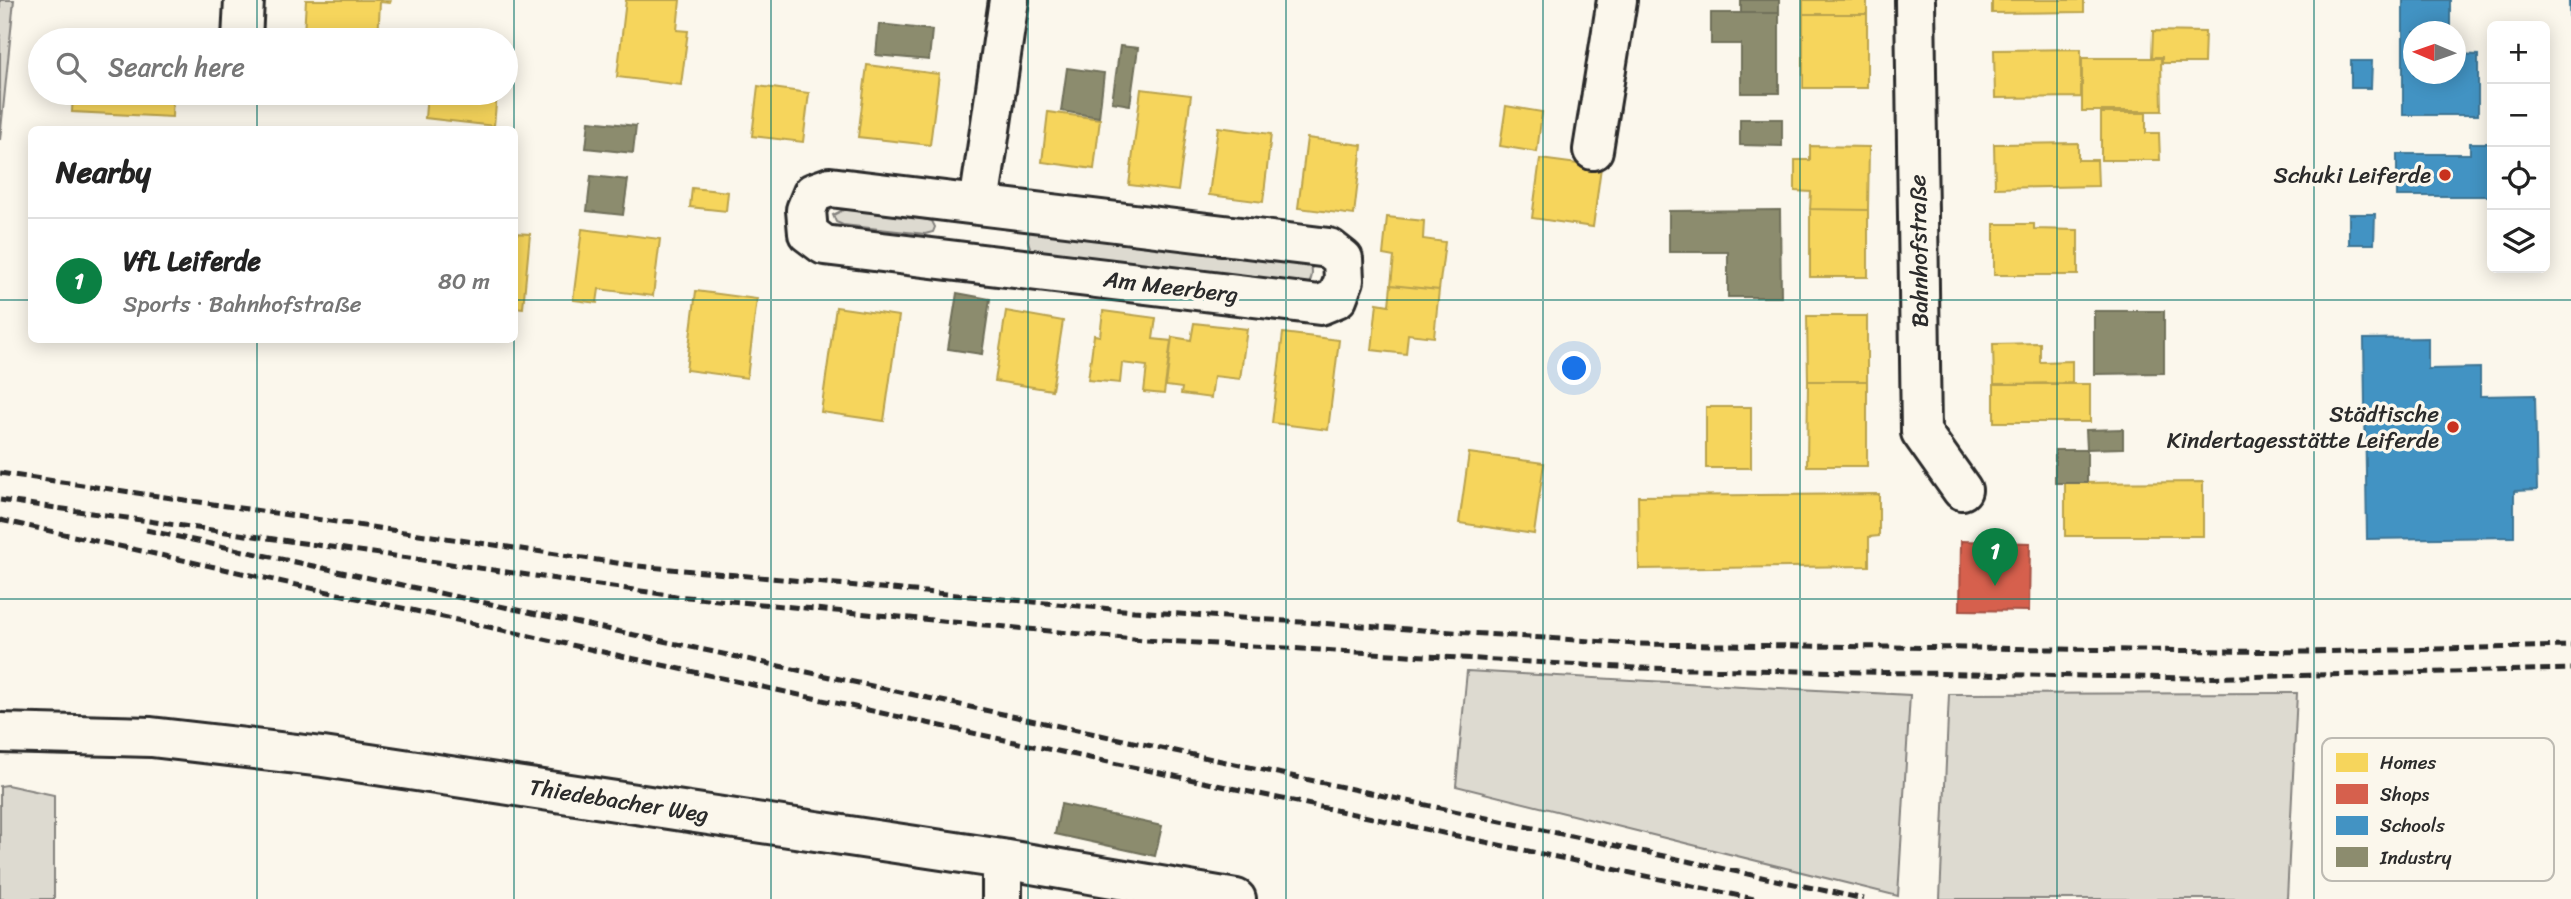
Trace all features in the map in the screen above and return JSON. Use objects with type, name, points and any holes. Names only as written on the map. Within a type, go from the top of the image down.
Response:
[{"type":"street","points":[[243,28],[244,0]]},
{"type":"street","points":[[979,205],[1009,0]]},
{"type":"street","points":[[1593,150],[1616,0]]},
{"type":"street","name":"Bahnhofstraße","points":[[1915,0],[1921,432],[1962,490]]},
{"type":"street","name":"Am Meerberg","points":[[830,187],[979,205],[1329,248],[1343,259],[1344,280],[1337,298],[1320,305],[824,245],[808,233],[806,210],[813,193],[830,187]]},
{"type":"street","name":"Thiedebacher Weg","points":[[0,733],[151,737],[412,769],[1002,859],[1236,899]]},
{"type":"street","points":[[1002,859],[1002,899]]},
{"type":"shaded area","points":[[0,0],[14,0],[0,140]]},
{"type":"shaded area","points":[[845,209],[923,219],[932,221],[935,227],[933,232],[925,234],[843,225],[836,222],[833,215]]},
{"type":"shaded area","points":[[1030,229],[1310,261],[1312,271],[1307,287],[1033,252],[1028,241]]},
{"type":"shaded area","points":[[1467,671],[1910,695],[1898,896],[1456,786]]},
{"type":"shaded area","points":[[2297,693],[2287,899],[1940,899],[1949,694]]},
{"type":"shaded area","points":[[7,785],[54,795],[54,899],[0,899],[0,786]]},
{"type":"building: Homes","points":[[306,0],[391,0],[390,3],[380,2],[379,28],[304,28]]},
{"type":"building: Homes","points":[[626,0],[680,0],[677,30],[688,31],[681,85],[617,77]]},
{"type":"building: Homes","points":[[1803,0],[1867,0],[1867,14],[1803,14]]},
{"type":"building: Homes","points":[[1992,0],[2084,0],[2084,12],[1992,13]]},
{"type":"building: Homes","points":[[1803,14],[1867,14],[1867,88],[1803,88]]},
{"type":"building: Homes","points":[[2153,31],[2205,32],[2204,63],[2162,63],[2162,57],[2152,57]]},
{"type":"building: Homes","points":[[2081,49],[2081,97],[1995,98],[1994,50]]},
{"type":"building: Homes","points":[[2082,58],[2161,58],[2162,111],[2082,111]]},
{"type":"building: Homes","points":[[867,65],[939,74],[930,145],[858,137]]},
{"type":"building: Homes","points":[[758,86],[809,93],[803,142],[752,136]]},
{"type":"building: Homes","points":[[1141,89],[1191,95],[1178,191],[1129,185]]},
{"type":"building: Homes","points":[[72,105],[172,105],[172,117],[72,112]]},
{"type":"building: Homes","points":[[426,105],[496,105],[494,126],[425,118]]},
{"type":"building: Homes","points":[[1506,106],[1542,112],[1537,152],[1500,146]]},
{"type":"building: Homes","points":[[1048,112],[1100,119],[1094,169],[1042,162]]},
{"type":"building: Homes","points":[[2101,113],[2146,113],[2146,133],[2159,133],[2160,160],[2101,160]]},
{"type":"building: Homes","points":[[1218,127],[1271,134],[1263,202],[1209,195]]},
{"type":"building: Homes","points":[[1307,138],[1362,145],[1354,215],[1298,208]]},
{"type":"building: Homes","points":[[2078,143],[2078,160],[2097,160],[2098,186],[1995,188],[1994,144]]},
{"type":"building: Homes","points":[[1810,146],[1869,147],[1868,210],[1810,209],[1811,192],[1795,191],[1795,160],[1810,160]]},
{"type":"building: Homes","points":[[1540,159],[1601,167],[1593,227],[1532,218]]},
{"type":"building: Homes","points":[[692,188],[728,192],[726,211],[690,207]]},
{"type":"building: Homes","points":[[1810,209],[1868,210],[1868,277],[1810,277]]},
{"type":"building: Homes","points":[[1387,217],[1424,221],[1423,239],[1445,242],[1439,290],[1391,285],[1394,257],[1383,255]]},
{"type":"building: Homes","points":[[1994,224],[2034,224],[2034,229],[2078,230],[2078,275],[1994,275]]},
{"type":"building: Homes","points":[[582,229],[660,239],[653,296],[599,289],[597,303],[573,300]]},
{"type":"building: Homes","points":[[518,233],[530,234],[523,308],[518,307]]},
{"type":"building: Homes","points":[[1391,285],[1439,290],[1434,337],[1408,334],[1406,354],[1372,350],[1377,303],[1389,305]]},
{"type":"building: Homes","points":[[696,291],[757,299],[747,378],[686,370]]},
{"type":"building: Homes","points":[[836,307],[899,316],[884,421],[821,412]]},
{"type":"building: Homes","points":[[1006,311],[1063,321],[1052,390],[995,381]]},
{"type":"building: Homes","points":[[1103,311],[1156,318],[1153,339],[1171,341],[1164,394],[1144,392],[1147,366],[1122,363],[1120,383],[1088,380],[1094,335],[1100,336]]},
{"type":"building: Homes","points":[[1807,316],[1867,316],[1867,381],[1808,381]]},
{"type":"building: Homes","points":[[1194,323],[1247,329],[1240,379],[1214,376],[1211,398],[1181,394],[1182,388],[1166,386],[1172,337],[1191,340]]},
{"type":"building: Homes","points":[[1283,333],[1339,340],[1328,430],[1272,423]]},
{"type":"building: Homes","points":[[2040,343],[2040,362],[2072,361],[2072,383],[1994,384],[1993,344]]},
{"type":"building: Homes","points":[[1808,381],[1867,381],[1867,466],[1807,466]]},
{"type":"building: Homes","points":[[1994,384],[2090,384],[2090,422],[1994,422]]},
{"type":"building: Homes","points":[[1706,407],[1751,407],[1751,468],[1706,468]]},
{"type":"building: Homes","points":[[1469,453],[1544,463],[1534,534],[1459,523]]},
{"type":"building: Homes","points":[[2203,482],[2203,536],[2065,536],[2065,483]]},
{"type":"building: Homes","points":[[1879,494],[1879,536],[1869,537],[1869,566],[1639,569],[1638,496]]},
{"type":"building: Shops","points":[[1961,541],[2030,543],[2029,611],[1960,610]]},
{"type":"building: Schools","points":[[2403,0],[2450,0],[2450,21],[2403,21]]},
{"type":"building: Schools","points":[[2571,0],[2571,49],[2570,49]]},
{"type":"building: Schools","points":[[2466,54],[2478,55],[2478,115],[2403,115],[2403,84],[2466,84]]},
{"type":"building: Schools","points":[[2351,61],[2372,61],[2371,88],[2351,88]]},
{"type":"building: Schools","name":"Schuki Leiferde","points":[[2470,143],[2487,143],[2487,196],[2397,196],[2397,154],[2470,154]]},
{"type":"building: Schools","points":[[2349,214],[2375,214],[2374,244],[2349,244]]},
{"type":"building: Schools","points":[[2428,338],[2428,369],[2480,368],[2480,396],[2535,395],[2537,490],[2514,491],[2514,537],[2367,539],[2364,339]]},
{"type":"building: Industry","points":[[1741,0],[1779,0],[1779,13],[1741,13]]},
{"type":"building: Industry","points":[[1711,13],[1779,13],[1779,93],[1741,93],[1741,44],[1711,44]]},
{"type":"building: Industry","points":[[879,24],[932,30],[929,60],[876,55]]},
{"type":"building: Industry","points":[[1120,46],[1138,48],[1130,105],[1112,102]]},
{"type":"building: Industry","points":[[1067,68],[1104,73],[1099,117],[1061,111]]},
{"type":"building: Industry","points":[[1740,119],[1782,119],[1782,146],[1740,145]]},
{"type":"building: Industry","points":[[589,121],[636,126],[633,153],[586,148]]},
{"type":"building: Industry","points":[[591,176],[628,180],[623,215],[587,211]]},
{"type":"building: Industry","points":[[1780,210],[1781,297],[1728,297],[1728,252],[1669,252],[1669,211]]},
{"type":"building: Industry","points":[[957,293],[990,299],[982,354],[948,349]]},
{"type":"building: Industry","points":[[2094,311],[2164,311],[2164,373],[2094,374]]},
{"type":"building: Industry","points":[[2123,429],[2123,448],[2087,449],[2086,430]]},
{"type":"building: Industry","points":[[2055,450],[2087,450],[2087,483],[2055,483]]},
{"type":"building: Industry","points":[[1061,804],[1162,826],[1155,856],[1055,834]]},
{"type":"railway","points":[[0,473],[638,566],[1134,611],[1636,644],[2307,652],[2571,646]]},
{"type":"railway","points":[[0,500],[676,596],[1145,640],[1636,668],[2194,678],[2571,669]]},
{"type":"railway","points":[[0,520],[1005,740],[1754,899]]},
{"type":"railway","points":[[146,530],[1864,899]]},
{"type":"place","name":"Schuki Leiferde","points":[[2445,175]]},
{"type":"place","name":"Städtische Kindertagesstätte Leiferde","points":[[2453,427]]},
{"type":"place","name":"VfL Leiferde","points":[[1995,586]]}]
